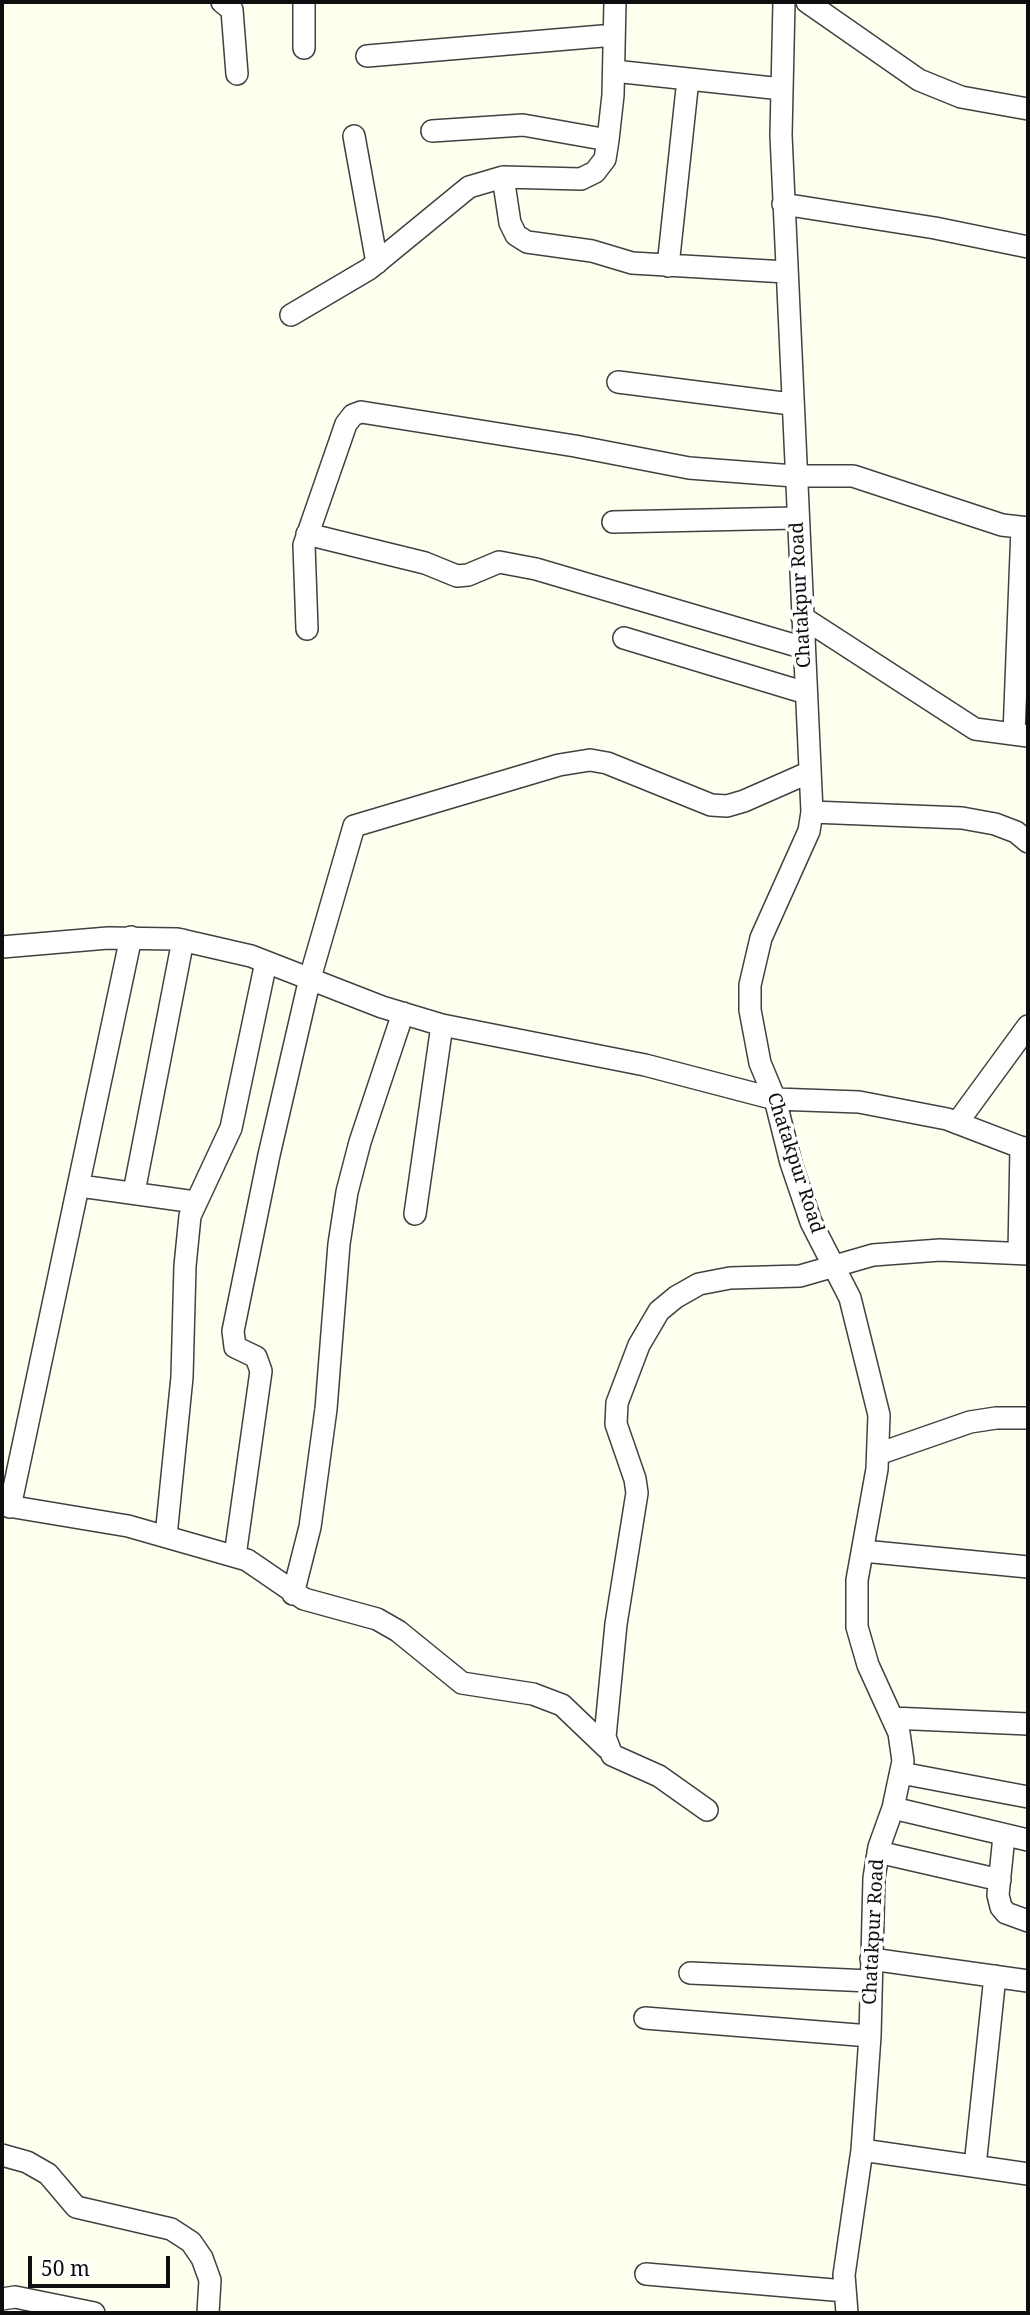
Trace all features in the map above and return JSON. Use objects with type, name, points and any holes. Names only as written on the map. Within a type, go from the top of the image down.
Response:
[{"type":"street","points":[[222,2],[232,10],[237,74]]},
{"type":"street","points":[[304,2],[304,48]]},
{"type":"street","points":[[291,315],[377,262],[469,187],[503,177],[581,179],[595,172],[605,159],[608,140],[614,71],[615,2]]},
{"type":"street","name":"Chatakpur Road","points":[[784,2],[783,204],[812,812],[809,831],[761,938],[750,985],[752,1033],[760,1063],[775,1099],[791,1163],[811,1222],[850,1298],[879,1415],[878,1454],[857,1580],[857,1628],[868,1665],[902,1747],[901,1773],[893,1808],[878,1852],[862,2150],[844,2276],[848,2313]]},
{"type":"street","points":[[807,2],[919,80],[961,97],[1028,109]]},
{"type":"street","points":[[368,56],[614,35]]},
{"type":"street","points":[[614,71],[782,89]]},
{"type":"street","points":[[668,266],[688,79]]},
{"type":"street","points":[[432,131],[523,124],[608,140]]},
{"type":"street","points":[[354,136],[377,262]]},
{"type":"street","points":[[503,177],[510,223],[516,235],[527,242],[592,251],[632,264],[786,272]]},
{"type":"street","points":[[783,204],[935,228],[1028,247]]},
{"type":"street","points":[[618,382],[791,404]]},
{"type":"street","points":[[307,629],[303,568],[307,534],[346,424],[352,415],[361,412],[575,446],[690,468],[794,476],[860,477],[1002,525],[1025,528],[1021,735],[975,729],[802,617]]},
{"type":"street","points":[[613,522],[796,518]]},
{"type":"street","points":[[307,534],[425,563],[457,576],[468,575],[499,562],[536,569],[804,648]]},
{"type":"street","points":[[624,638],[806,693]]},
{"type":"street","points":[[235,1556],[261,1371],[256,1357],[235,1346],[233,1331],[269,1155],[310,978],[354,826],[559,765],[590,760],[607,763],[711,805],[727,806],[744,802],[810,772]]},
{"type":"street","points":[[812,812],[962,818],[995,824],[1016,832],[1028,842]]},
{"type":"street","points":[[131,937],[80,1186],[6,1506],[128,1526],[235,1556],[260,1567],[293,1594],[377,1619],[398,1631],[462,1683],[533,1694],[562,1706],[619,1759],[659,1776],[707,1810]]},
{"type":"street","points":[[2,947],[131,937],[183,940],[266,962],[403,1013],[442,1024],[645,1065],[775,1099],[859,1102],[957,1123],[1024,1149],[1023,1254],[898,1251],[833,1265],[800,1276],[730,1278],[699,1284],[659,1311],[639,1345],[617,1404],[616,1424],[635,1479],[637,1493],[616,1624],[607,1748]]},
{"type":"street","points":[[134,1192],[183,940]]},
{"type":"street","points":[[166,1536],[182,1377],[185,1266],[190,1216],[231,1128],[266,962]]},
{"type":"street","points":[[293,1594],[313,1501],[347,1192],[360,1142],[403,1013]]},
{"type":"street","points":[[415,1214],[442,1024]]},
{"type":"street","points":[[957,1123],[1019,1052],[1028,1026]]},
{"type":"street","points":[[80,1186],[195,1202]]},
{"type":"street","points":[[878,1454],[970,1422],[996,1418],[1028,1418]]},
{"type":"street","points":[[863,1551],[1028,1567]]},
{"type":"street","points":[[892,1718],[1028,1724]]},
{"type":"street","points":[[901,1773],[1028,1797]]},
{"type":"street","points":[[893,1808],[1028,1840]]},
{"type":"street","points":[[1004,1836],[1000,1880],[1001,1907],[1006,1913],[1028,1921]]},
{"type":"street","points":[[878,1852],[1000,1880]]},
{"type":"street","points":[[871,1959],[1028,1981]]},
{"type":"street","points":[[690,1973],[870,1981]]},
{"type":"street","points":[[975,2166],[995,1976]]},
{"type":"street","points":[[645,2018],[870,2036]]},
{"type":"street","points":[[862,2150],[1028,2174]]},
{"type":"street","points":[[2,2155],[27,2162],[48,2174],[76,2207],[171,2229],[191,2242],[202,2259],[209,2280],[208,2313]]},
{"type":"street","points":[[646,2274],[845,2291]]},
{"type":"street","points":[[2,2299],[15,2297],[94,2313]]}]
